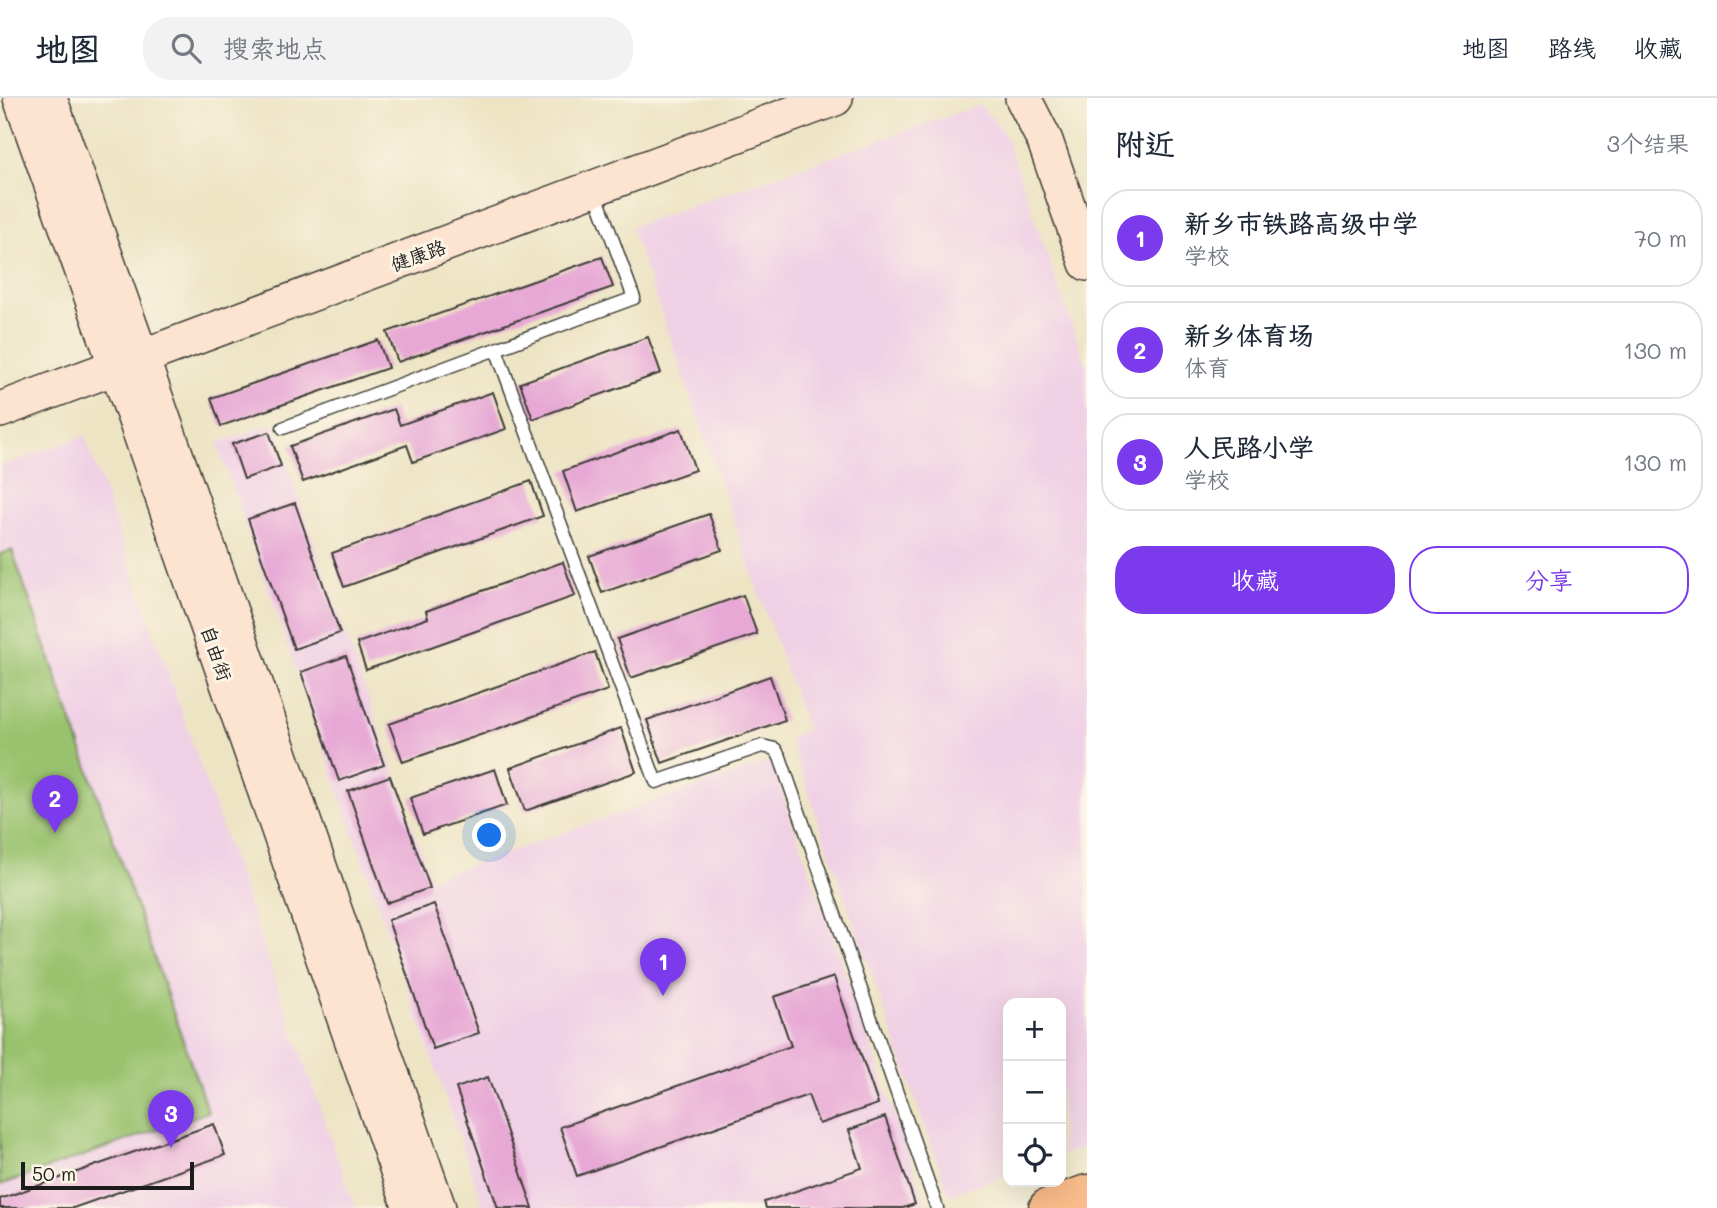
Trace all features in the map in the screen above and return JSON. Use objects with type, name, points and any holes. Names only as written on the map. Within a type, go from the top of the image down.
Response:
[{"type":"main road","points":[[1048,1208],[1087,1194]]},
{"type":"street","name":"自由街","points":[[21,98],[129,362],[438,1208]]},
{"type":"street","name":"自由街","points":[[49,98],[129,362],[411,1208]]},
{"type":"street","name":"健康路","points":[[0,410],[835,98]]},
{"type":"street","points":[[1023,98],[1045,141],[1087,264]]},
{"type":"lane","points":[[283,428],[634,298],[594,189]]},
{"type":"lane","points":[[496,349],[656,782],[762,746],[775,750],[780,758],[937,1208]]},
{"type":"shaded area","points":[[980,105],[1005,134],[1087,368],[1087,1146],[1066,1153],[1066,998],[1003,998],[1003,1176],[949,1195],[789,737],[807,730],[631,227]]},
{"type":"shaded area","points":[[273,424],[431,879],[771,761],[927,1207],[484,1208],[217,443]]},
{"type":"shaded area","points":[[85,436],[355,1208],[0,1208],[0,1185],[208,1111],[12,551],[0,554],[0,466]]},
{"type":"green space","points":[[12,550],[208,1112],[0,1185],[0,554]]},
{"type":"building","points":[[602,257],[613,287],[398,362],[387,332]]},
{"type":"building","points":[[648,337],[661,373],[533,419],[520,383]]},
{"type":"building","points":[[378,340],[388,368],[221,426],[211,398]]},
{"type":"building","points":[[493,392],[506,429],[413,462],[407,445],[303,482],[290,446],[394,409],[400,425]]},
{"type":"building","points":[[681,429],[695,470],[577,512],[563,471]]},
{"type":"building","points":[[269,432],[281,466],[244,479],[232,444]]},
{"type":"building","points":[[531,481],[543,516],[344,587],[332,553]]},
{"type":"building","points":[[295,503],[340,633],[294,649],[248,519]]},
{"type":"building","points":[[709,514],[722,550],[602,593],[589,556]]},
{"type":"building","points":[[563,562],[575,596],[366,670],[357,643],[428,618],[426,611]]},
{"type":"building","points":[[743,595],[757,634],[631,678],[617,639]]},
{"type":"building","points":[[595,652],[608,690],[403,762],[389,724]]},
{"type":"building","points":[[346,656],[384,765],[339,781],[301,672]]},
{"type":"building","points":[[770,676],[785,720],[662,763],[647,720]]},
{"type":"building","points":[[621,728],[636,772],[525,811],[510,768]]},
{"type":"building","points":[[495,769],[507,805],[423,834],[410,798]]},
{"type":"building","points":[[390,776],[430,888],[387,903],[348,791]]},
{"type":"building","points":[[434,904],[479,1033],[433,1049],[388,920]]},
{"type":"building","points":[[834,977],[878,1104],[819,1124],[808,1095],[577,1176],[560,1127],[791,1046],[774,997]]},
{"type":"building","points":[[488,1077],[533,1208],[498,1208],[456,1088]]},
{"type":"building","points":[[885,1117],[915,1204],[903,1208],[766,1208],[764,1202],[862,1168],[849,1130]]},
{"type":"building","points":[[214,1124],[225,1155],[73,1208],[0,1208],[0,1199]]},
{"type":"place","name":"新乡体育场","points":[[55,833]]},
{"type":"place","name":"新乡市铁路高级中学","points":[[663,996]]},
{"type":"place","name":"人民路小学","points":[[171,1148]]}]
